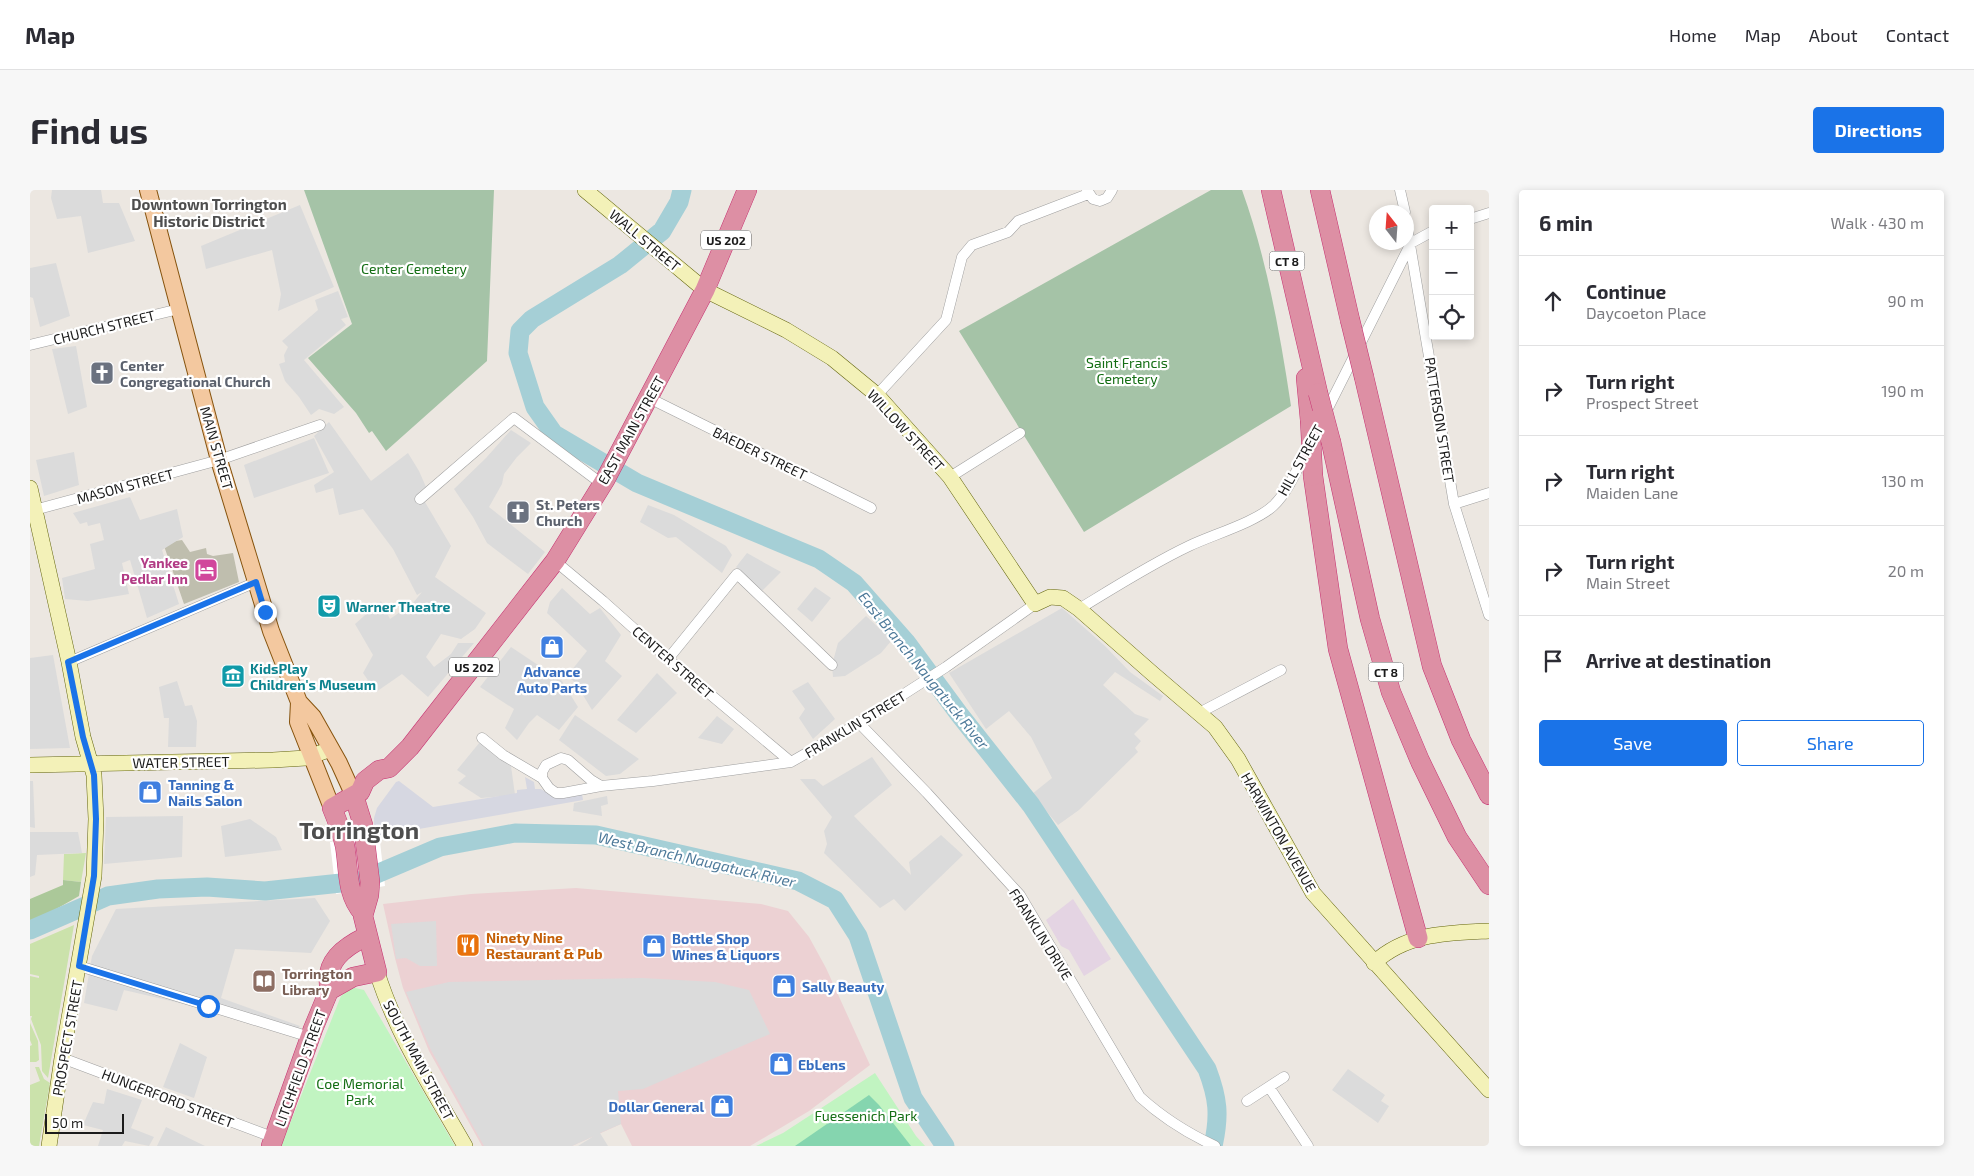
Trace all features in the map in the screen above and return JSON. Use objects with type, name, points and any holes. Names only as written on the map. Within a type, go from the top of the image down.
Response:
[{"type":"highway","name":"EAST MAIN STREET","points":[[332,808],[357,799],[375,789],[388,776],[389,768],[421,735],[555,561],[604,482],[705,290],[747,190]]},
{"type":"highway","name":"CT 8","points":[[1271,190],[1303,332],[1331,442],[1370,619],[1392,692],[1420,761],[1457,837],[1489,885]]},
{"type":"highway","points":[[1320,190],[1432,666],[1461,740],[1489,795]]},
{"type":"highway","points":[[1303,332],[1313,476],[1338,649],[1418,938]]},
{"type":"highway","name":"MAIN STREET","points":[[357,799],[368,862]]},
{"type":"highway","name":"MAIN STREET","points":[[332,808],[344,840],[348,871]]},
{"type":"highway","name":"SOUTH MAIN STREET","points":[[363,913],[369,898],[370,888],[368,862]]},
{"type":"highway","name":"SOUTH MAIN STREET","points":[[348,871],[350,892],[354,902],[363,913],[376,972]]},
{"type":"highway","name":"LITCHFIELD STREET","points":[[273,1142],[310,1037],[330,990],[328,974],[332,964],[347,947],[367,936]]},
{"type":"highway","points":[[330,990],[354,977],[376,972]]},
{"type":"main road","name":"MAIN STREET","points":[[148,190],[219,460],[277,647],[299,702],[311,714],[357,799]]},
{"type":"main road","name":"WALL STREET","points":[[585,190],[705,290]]},
{"type":"main road","name":"WILLOW STREET","points":[[705,290],[786,330],[832,358],[877,395],[950,477],[1036,604]]},
{"type":"main road","name":"PROSPECT STREET","points":[[30,488],[32,511],[68,662],[83,737],[94,775],[96,819],[94,876],[62,1058],[49,1146]]},
{"type":"main road","name":"FRANKLIN STREET","points":[[1036,604],[1050,597],[1062,598],[1079,609]]},
{"type":"main road","name":"HARWINTON AVENUE","points":[[1079,609],[1215,727],[1238,759],[1313,893],[1374,964],[1489,1090]]},
{"type":"main road","name":"MAIN STREET","points":[[299,702],[298,719],[332,808]]},
{"type":"main road","name":"WATER STREET","points":[[30,765],[258,761],[312,756],[331,750]]},
{"type":"main road","points":[[1374,964],[1387,951],[1418,938],[1489,931]]},
{"type":"main road","name":"SOUTH MAIN STREET","points":[[376,972],[401,1031],[466,1146]]},
{"type":"street","points":[[877,395],[946,320],[962,257],[972,245],[1008,232],[1018,221],[1087,192],[1093,199],[1100,201],[1107,198],[1112,190]]},
{"type":"street","points":[[1400,190],[1403,205]]},
{"type":"street","points":[[1474,218],[1489,213]]},
{"type":"street","points":[[1414,241],[1429,233]]},
{"type":"street","name":"HILL STREET","points":[[1079,609],[1190,545],[1258,516],[1272,507],[1283,494],[1296,471],[1407,250]]},
{"type":"street","name":"PATTERSON STREET","points":[[1412,250],[1454,504],[1489,615]]},
{"type":"street","name":"CHURCH STREET","points":[[30,345],[179,309]]},
{"type":"street","name":"BAEDER STREET","points":[[649,398],[871,508]]},
{"type":"street","points":[[420,498],[514,418],[604,482]]},
{"type":"street","name":"MASON STREET","points":[[32,511],[219,460],[320,425]]},
{"type":"street","points":[[950,477],[1020,433]]},
{"type":"street","points":[[1454,504],[1489,493]]},
{"type":"street","name":"CENTER STREET","points":[[555,561],[791,762]]},
{"type":"street","points":[[668,659],[737,574],[832,665]]},
{"type":"street","points":[[68,662],[256,582]]},
{"type":"street","name":"FRANKLIN STREET","points":[[542,778],[549,788],[556,792],[564,793],[601,786],[653,782],[791,762],[859,723],[946,667],[1036,604]]},
{"type":"street","points":[[1199,713],[1281,670]]},
{"type":"street","name":"FRANKLIN DRIVE","points":[[859,723],[927,793],[1020,895],[1140,1097],[1157,1113],[1189,1134],[1214,1146]]},
{"type":"street","points":[[482,738],[503,754],[542,778]]},
{"type":"street","points":[[542,778],[542,772],[546,765],[560,758],[568,760],[601,786]]},
{"type":"street","points":[[79,966],[310,1037]]},
{"type":"street","name":"HUNGERFORD STREET","points":[[62,1058],[273,1142]]},
{"type":"street","points":[[1247,1100],[1284,1077]]},
{"type":"street","points":[[1269,1087],[1308,1146]]},
{"type":"shaded area","points":[[52,190],[101,190],[103,203],[119,203],[135,241],[88,253],[81,216],[57,219],[51,198]]},
{"type":"shaded area","points":[[300,205],[334,287],[278,311],[281,294],[272,250],[206,269],[201,246]]},
{"type":"shaded area","points":[[56,263],[70,316],[40,327],[33,298],[30,297],[30,268]]},
{"type":"shaded area","points":[[338,291],[348,317],[341,319],[346,325],[304,360],[344,407],[334,414],[319,409],[311,415],[285,381],[279,364],[285,362],[284,355],[288,347],[282,341],[318,310],[315,300]]},
{"type":"shaded area","points":[[76,346],[87,407],[68,414],[52,349]]},
{"type":"shaded area","points":[[329,422],[371,481],[408,453],[426,487],[419,492],[451,546],[435,577],[486,613],[475,629],[461,639],[441,634],[426,657],[434,667],[451,654],[458,643],[474,643],[428,697],[402,674],[376,692],[363,673],[373,655],[355,624],[381,601],[390,619],[413,603],[422,592],[417,595],[393,549],[363,509],[339,515],[333,488],[316,493],[314,485],[334,472],[314,436]]},
{"type":"shaded area","points":[[511,430],[531,443],[504,474],[502,484],[489,507],[545,552],[528,574],[487,543],[473,517],[454,489]]},
{"type":"shaded area","points":[[314,438],[329,473],[254,498],[244,465]]},
{"type":"shaded area","points":[[74,452],[79,485],[44,496],[36,460]]},
{"type":"shaded area","points":[[130,497],[140,520],[177,509],[183,537],[162,550],[179,604],[147,618],[130,560],[122,563],[129,594],[88,601],[65,599],[62,578],[95,569],[90,544],[104,540],[100,523],[88,526],[87,522],[80,524],[73,513]]},
{"type":"shaded area","points":[[648,505],[674,515],[726,546],[732,555],[722,573],[676,537],[668,538],[640,522]]},
{"type":"shaded area","name":"Yankee Pedlar Inn","points":[[182,540],[190,552],[206,548],[207,554],[213,556],[233,553],[239,582],[184,604],[163,543]]},
{"type":"shaded area","points":[[747,553],[781,572],[762,591],[736,567]]},
{"type":"shaded area","points":[[815,587],[831,598],[812,622],[797,609]]},
{"type":"shaded area","points":[[562,588],[590,614],[600,608],[621,635],[605,661],[622,676],[592,710],[575,682],[567,676],[587,651],[547,613],[550,602]]},
{"type":"shaded area","points":[[1062,608],[1105,646],[1130,672],[1163,696],[1160,701],[1115,672],[1103,685],[1135,714],[1149,719],[1134,734],[1141,741],[1135,748],[1138,752],[1079,810],[1058,825],[1032,794],[1052,778],[1031,737],[1009,711],[986,729],[949,673]]},
{"type":"shaded area","points":[[866,616],[892,640],[881,653],[845,676],[833,677],[832,665],[838,643]]},
{"type":"shaded area","points":[[511,647],[562,681],[578,707],[559,730],[537,715],[517,740],[505,728],[514,709],[480,687]]},
{"type":"shaded area","points":[[53,655],[70,748],[30,749],[30,658]]},
{"type":"shaded area","points":[[657,673],[677,693],[636,733],[617,720]]},
{"type":"shaded area","points":[[177,681],[185,706],[192,705],[197,721],[196,747],[168,747],[169,718],[164,718],[159,687]]},
{"type":"shaded area","points":[[808,682],[835,719],[813,739],[799,718],[805,709],[792,691]]},
{"type":"shaded area","points":[[575,715],[639,759],[620,774],[606,776],[559,740]]},
{"type":"shaded area","points":[[717,716],[734,729],[722,744],[698,738]]},
{"type":"shaded area","points":[[480,742],[511,766],[515,795],[481,798],[458,783],[466,776],[457,770]]},
{"type":"shaded area","points":[[872,757],[892,785],[854,816],[911,875],[909,862],[941,835],[963,855],[905,911],[894,899],[880,908],[824,853],[827,844],[824,831],[832,817],[800,779],[815,779],[823,786]]},
{"type":"shaded area","points":[[525,777],[534,782],[535,789],[541,789],[552,796],[582,794],[583,800],[379,836],[379,834],[374,834],[374,818],[377,808],[396,782],[399,781],[433,807],[517,793],[517,790],[527,789]]},
{"type":"shaded area","points":[[30,781],[33,781],[35,828],[30,827]]},
{"type":"shaded area","points":[[607,796],[608,804],[601,806],[602,816],[573,811],[574,803]]},
{"type":"shaded area","points":[[183,816],[182,857],[104,864],[106,817]]},
{"type":"shaded area","points":[[250,819],[276,837],[282,850],[225,857],[221,826]]},
{"type":"shaded area","points":[[30,832],[78,832],[82,853],[37,855],[35,875],[30,877]]},
{"type":"shaded area","points":[[576,888],[761,904],[788,911],[809,937],[826,968],[870,1065],[809,1111],[750,1146],[632,1146],[621,1124],[572,1146],[482,1146],[429,1051],[403,988],[383,904],[471,894]]},
{"type":"shaded area","points":[[315,898],[330,921],[311,953],[235,949],[221,998],[300,1026],[294,1037],[201,1008],[124,990],[117,1011],[84,1003],[92,956],[116,909]]},
{"type":"shaded area","points":[[1073,899],[1111,959],[1084,976],[1069,950],[1061,946],[1046,920]]},
{"type":"shaded area","points":[[436,921],[437,966],[420,966],[406,958],[396,959],[391,924]]},
{"type":"shaded area","points":[[642,978],[715,982],[749,990],[770,1034],[643,1089],[618,1091],[621,1124],[600,1133],[608,1146],[578,1146],[594,1136],[572,1146],[484,1146],[431,1050],[406,992],[449,982]]},
{"type":"shaded area","points":[[180,1043],[207,1057],[194,1098],[163,1087]]},
{"type":"shaded area","points":[[1348,1069],[1385,1095],[1381,1101],[1389,1106],[1378,1123],[1332,1090]]},
{"type":"shaded area","points":[[107,1089],[142,1100],[131,1128],[154,1137],[149,1146],[125,1141],[122,1146],[98,1146],[103,1130],[83,1125],[93,1102],[104,1104]]},
{"type":"shaded area","points":[[166,1127],[205,1146],[157,1146]]},
{"type":"green space","name":"Center Cemetery","points":[[304,190],[494,190],[487,361],[386,451],[372,431],[369,433],[356,413],[308,358],[352,324]]},
{"type":"green space","name":"Saint Francis Cemetery","points":[[1211,190],[1242,190],[1266,270],[1291,406],[1084,532],[959,331]]},
{"type":"green space","points":[[86,853],[81,882],[63,880],[64,854]]},
{"type":"green space","points":[[63,880],[81,882],[79,896],[30,924],[30,899],[63,885]]},
{"type":"green space","points":[[74,925],[48,1078],[42,1071],[41,1045],[31,1019],[32,1016],[30,1016],[30,976],[39,978],[39,976],[30,974],[30,944]]},
{"type":"green space","name":"Coe Memorial Park","points":[[348,989],[364,990],[455,1146],[281,1146],[341,996]]},
{"type":"green space","points":[[30,1023],[38,1041],[39,1060],[36,1062],[30,1062],[30,1046],[32,1045],[30,1040]]},
{"type":"green space","points":[[35,1067],[39,1067],[44,1079],[50,1083],[39,1146],[30,1146],[30,1085],[40,1081]]},
{"type":"green space","name":"Fuessenich Park","points":[[875,1073],[916,1136],[925,1146],[756,1146],[783,1133]]},
{"type":"green space","points":[[869,1095],[911,1146],[795,1146]]},
{"type":"pier","points":[[379,833],[385,886],[336,894],[330,842]]},
{"type":"waterway","name":"East Branch Naugatuck River","points":[[682,190],[679,202],[662,231],[620,265],[532,319],[520,331],[518,353],[535,407],[554,434],[637,483],[819,559],[854,583],[906,642],[959,714],[1031,805],[1207,1069],[1214,1089],[1217,1107],[1217,1125],[1213,1146]]},
{"type":"waterway","name":"West Branch Naugatuck River","points":[[30,930],[108,896],[158,889],[207,887],[265,891],[360,881],[440,847],[515,833],[596,835],[798,881],[835,900],[858,936],[913,1098],[945,1146]]},
{"type":"place","name":"Center Congregational Church","points":[[102,373]]},
{"type":"place","name":"St. Peters Church","points":[[518,512]]},
{"type":"place","name":"Yankee Pedlar Inn","points":[[206,570]]},
{"type":"place","name":"Warner Theatre","points":[[329,606]]},
{"type":"place","name":"Advance Auto Parts","points":[[552,647]]},
{"type":"place","name":"KidsPlay Children's Museum","points":[[233,676]]},
{"type":"place","name":"Tanning & Nails Salon","points":[[150,792]]},
{"type":"place","name":"Ninety Nine Restaurant & Pub","points":[[468,945]]},
{"type":"place","name":"Bottle Shop Wines & Liquors","points":[[654,946]]},
{"type":"place","name":"Torrington Library","points":[[264,981]]},
{"type":"place","name":"Sally Beauty","points":[[784,986]]},
{"type":"place","name":"EbLens","points":[[781,1064]]},
{"type":"place","name":"Dollar General","points":[[722,1106]]},
{"type":"district","name":"Downtown Torrington Historic District","points":[[209,212]]},
{"type":"district","name":"Torrington","points":[[359,829]]},
{"type":"route","points":[[208,1006],[79,966],[94,876],[96,819],[94,775],[83,737],[68,662],[256,582],[265,612]]}]
